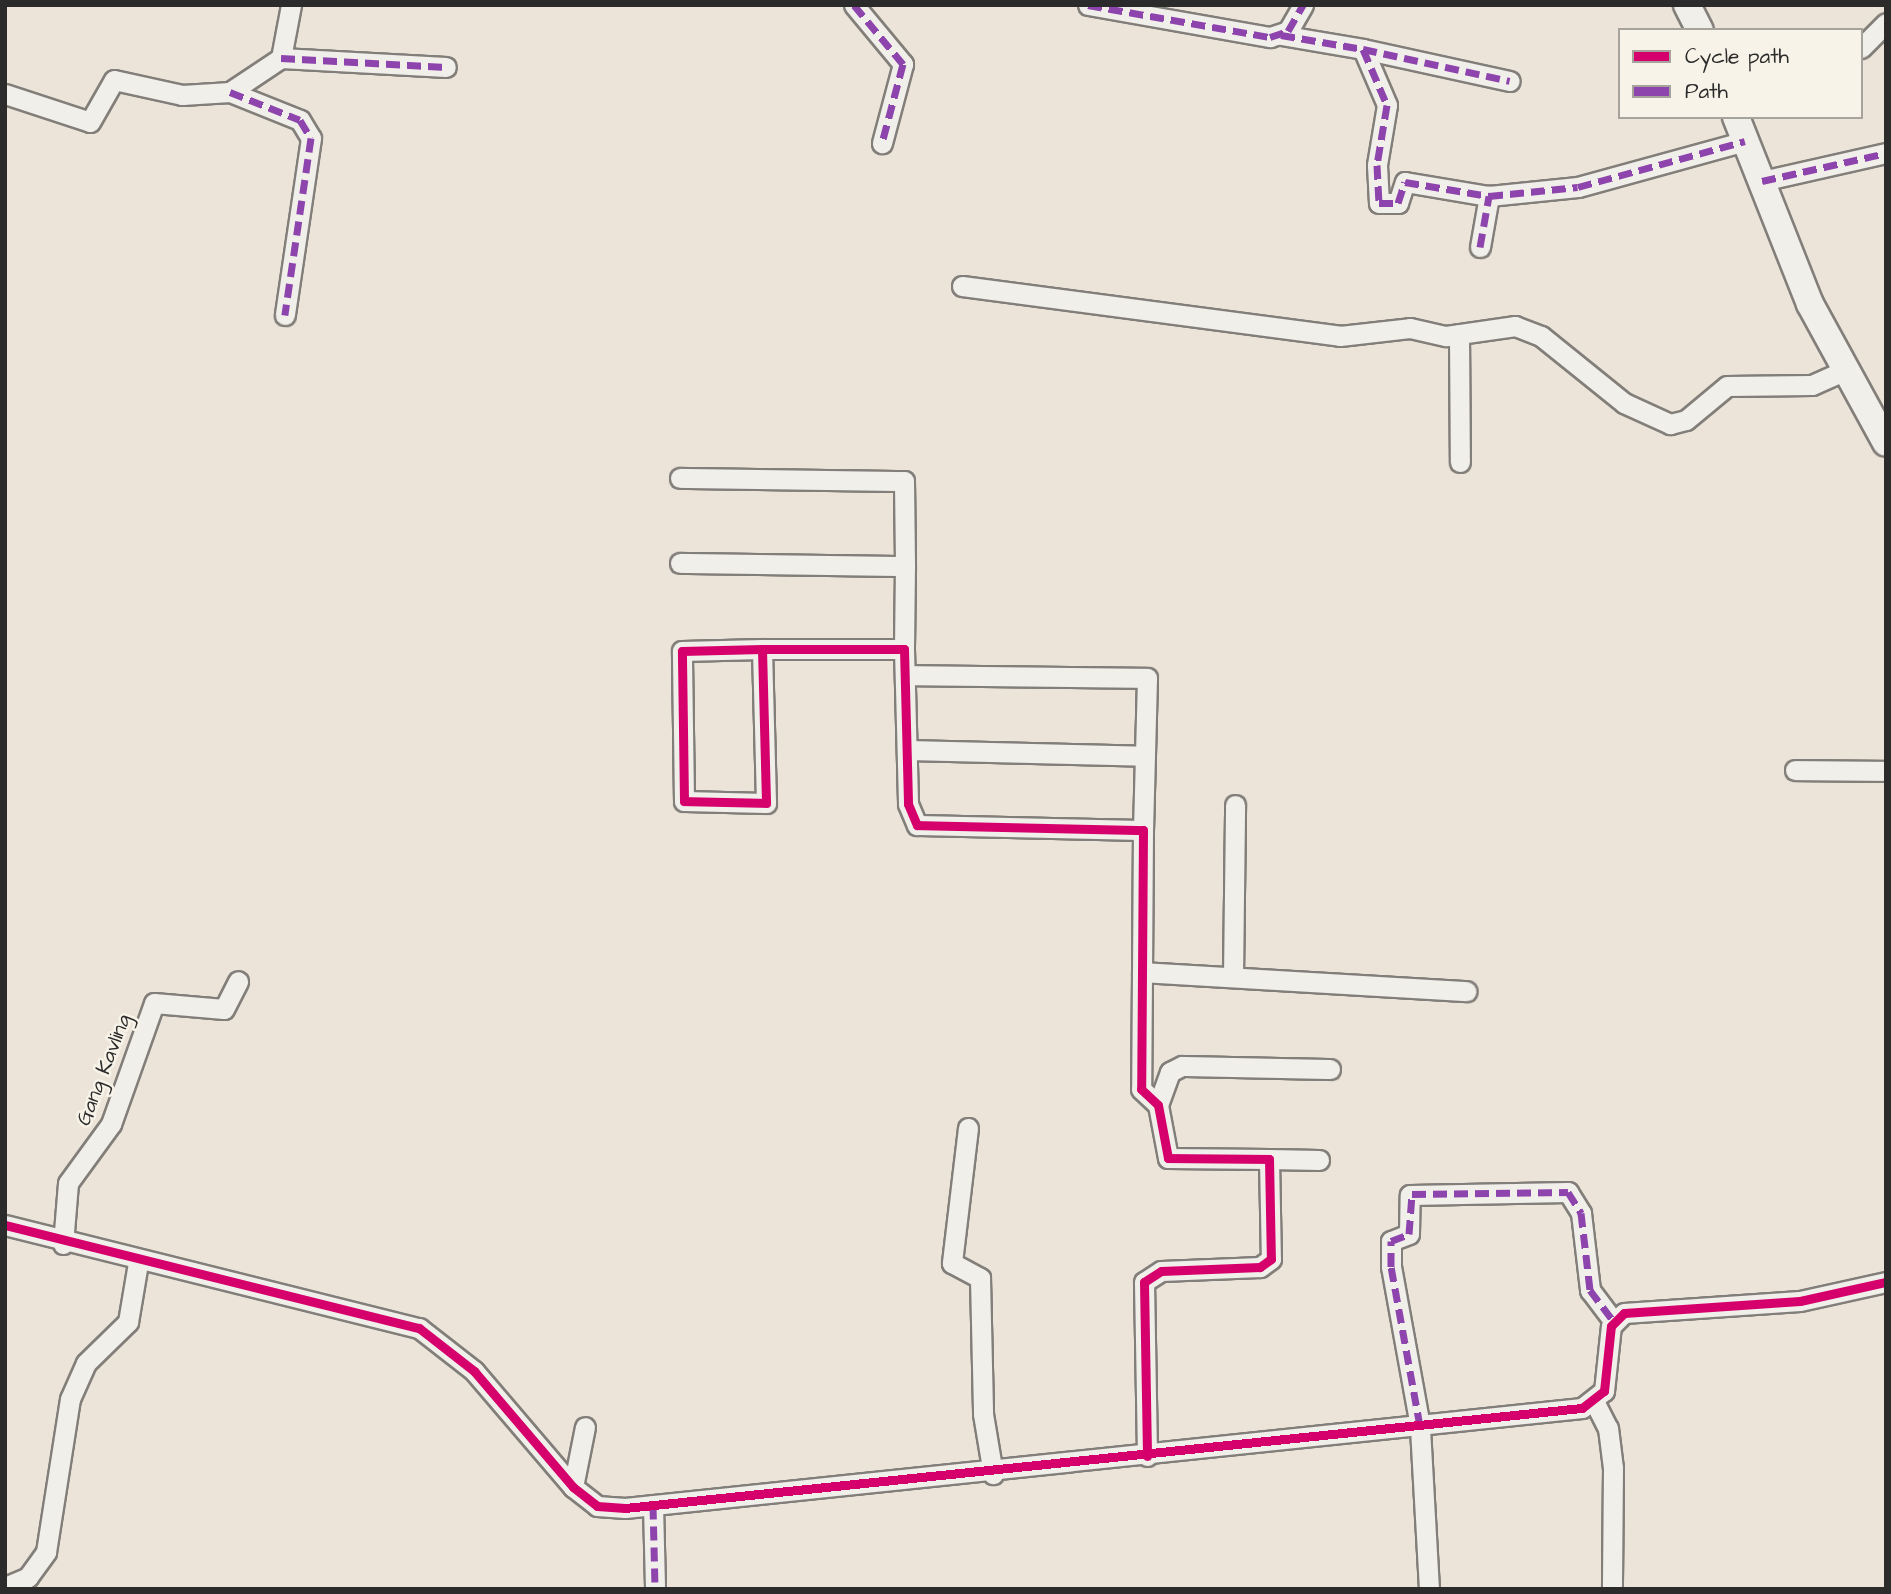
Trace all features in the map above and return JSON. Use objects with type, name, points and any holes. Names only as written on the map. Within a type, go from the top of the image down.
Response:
[{"type":"main road","points":[[1687,5],[1699,28]]},
{"type":"main road","points":[[1740,129],[1762,181],[1791,264],[1844,370],[1886,443]]},
{"type":"street","points":[[281,58],[291,5]]},
{"type":"street","points":[[854,5],[903,64],[882,143]]},
{"type":"street","points":[[1088,5],[1363,49],[1510,81]]},
{"type":"street","points":[[1280,35],[1303,5]]},
{"type":"street","points":[[1863,46],[1886,23]]},
{"type":"street","points":[[1363,49],[1387,105],[1376,200],[1398,203],[1405,182],[1489,196],[1578,187],[1740,129]]},
{"type":"street","points":[[230,92],[281,58],[446,66]]},
{"type":"street","points":[[5,94],[90,122],[114,80],[181,95],[230,92],[300,120],[311,138],[285,315]]},
{"type":"street","points":[[1762,181],[1886,153]]},
{"type":"street","points":[[1480,247],[1489,196]]},
{"type":"street","points":[[962,286],[1340,336],[1397,328],[1459,334],[1505,325],[1527,328],[1624,403],[1670,424],[1686,420],[1727,386],[1812,385],[1844,370]]},
{"type":"street","points":[[1459,334],[1460,462]]},
{"type":"street","points":[[680,478],[904,481],[908,804],[917,825],[1143,830]]},
{"type":"street","points":[[680,563],[905,566]]},
{"type":"street","points":[[762,649],[766,803],[684,801],[682,651],[762,649],[904,649]]},
{"type":"street","points":[[905,675],[1146,678],[1141,1089],[1158,1105]]},
{"type":"street","points":[[906,750],[1145,756]]},
{"type":"street","points":[[1796,770],[1886,771]]},
{"type":"street","points":[[1233,977],[1235,805]]},
{"type":"street","points":[[1142,972],[1466,990]]},
{"type":"street","name":"Gang Kavling","points":[[62,1244],[68,1183],[111,1124],[153,1003],[225,1009],[239,981]]},
{"type":"street","points":[[1141,1066],[1330,1069]]},
{"type":"street","points":[[1182,1066],[1170,1072],[1158,1105],[1168,1158],[1319,1160]]},
{"type":"street","points":[[968,1128],[952,1263],[979,1276],[983,1414],[993,1474]]},
{"type":"street","points":[[1147,1457],[1144,1282],[1161,1271],[1260,1267],[1271,1259],[1269,1159]]},
{"type":"street","points":[[5,1225],[62,1244],[138,1263],[419,1328],[457,1353],[573,1487],[597,1506],[653,1505],[993,1474],[1420,1426],[1595,1403],[1604,1391],[1613,1321],[1590,1290],[1581,1213],[1568,1192],[1412,1194],[1409,1234],[1391,1241],[1391,1267],[1420,1426],[1429,1589]]},
{"type":"street","points":[[5,1587],[28,1577],[46,1552],[70,1399],[86,1363],[128,1322],[138,1263]]},
{"type":"street","points":[[1613,1321],[1631,1312],[1816,1299],[1886,1282]]},
{"type":"street","points":[[1595,1403],[1611,1448],[1612,1589]]},
{"type":"street","points":[[573,1487],[585,1427]]},
{"type":"street","points":[[653,1505],[655,1589]]},
{"type":"marked path","points":[[854,5],[903,64],[882,143]]},
{"type":"marked path","points":[[1088,5],[1270,37],[1288,31],[1303,5]]},
{"type":"marked path","points":[[1281,35],[1363,49],[1387,105],[1377,165],[1379,203],[1398,203],[1405,182],[1489,196],[1578,187],[1745,141]]},
{"type":"marked path","points":[[1363,49],[1510,81]]},
{"type":"marked path","points":[[281,58],[446,67]]},
{"type":"marked path","points":[[230,92],[300,120],[311,138],[285,315]]},
{"type":"marked path","points":[[1762,181],[1886,153]]},
{"type":"marked path","points":[[1480,247],[1489,196]]},
{"type":"marked path","points":[[1420,1426],[1391,1267],[1391,1241],[1409,1234],[1412,1194],[1568,1192],[1581,1213],[1590,1290],[1613,1321]]},
{"type":"marked path","points":[[653,1505],[655,1589]]},
{"type":"cycle path","points":[[762,649],[766,803],[684,801],[682,651],[762,649],[904,649],[908,804],[917,825],[1143,830],[1141,1089],[1158,1105],[1168,1158],[1269,1159],[1271,1259],[1260,1267],[1161,1271],[1144,1282],[1147,1456]]},
{"type":"cycle path","points":[[5,1225],[419,1328],[474,1371],[573,1487],[597,1506],[625,1508],[1582,1408],[1604,1391],[1611,1326],[1624,1313],[1800,1301],[1886,1282]]}]
